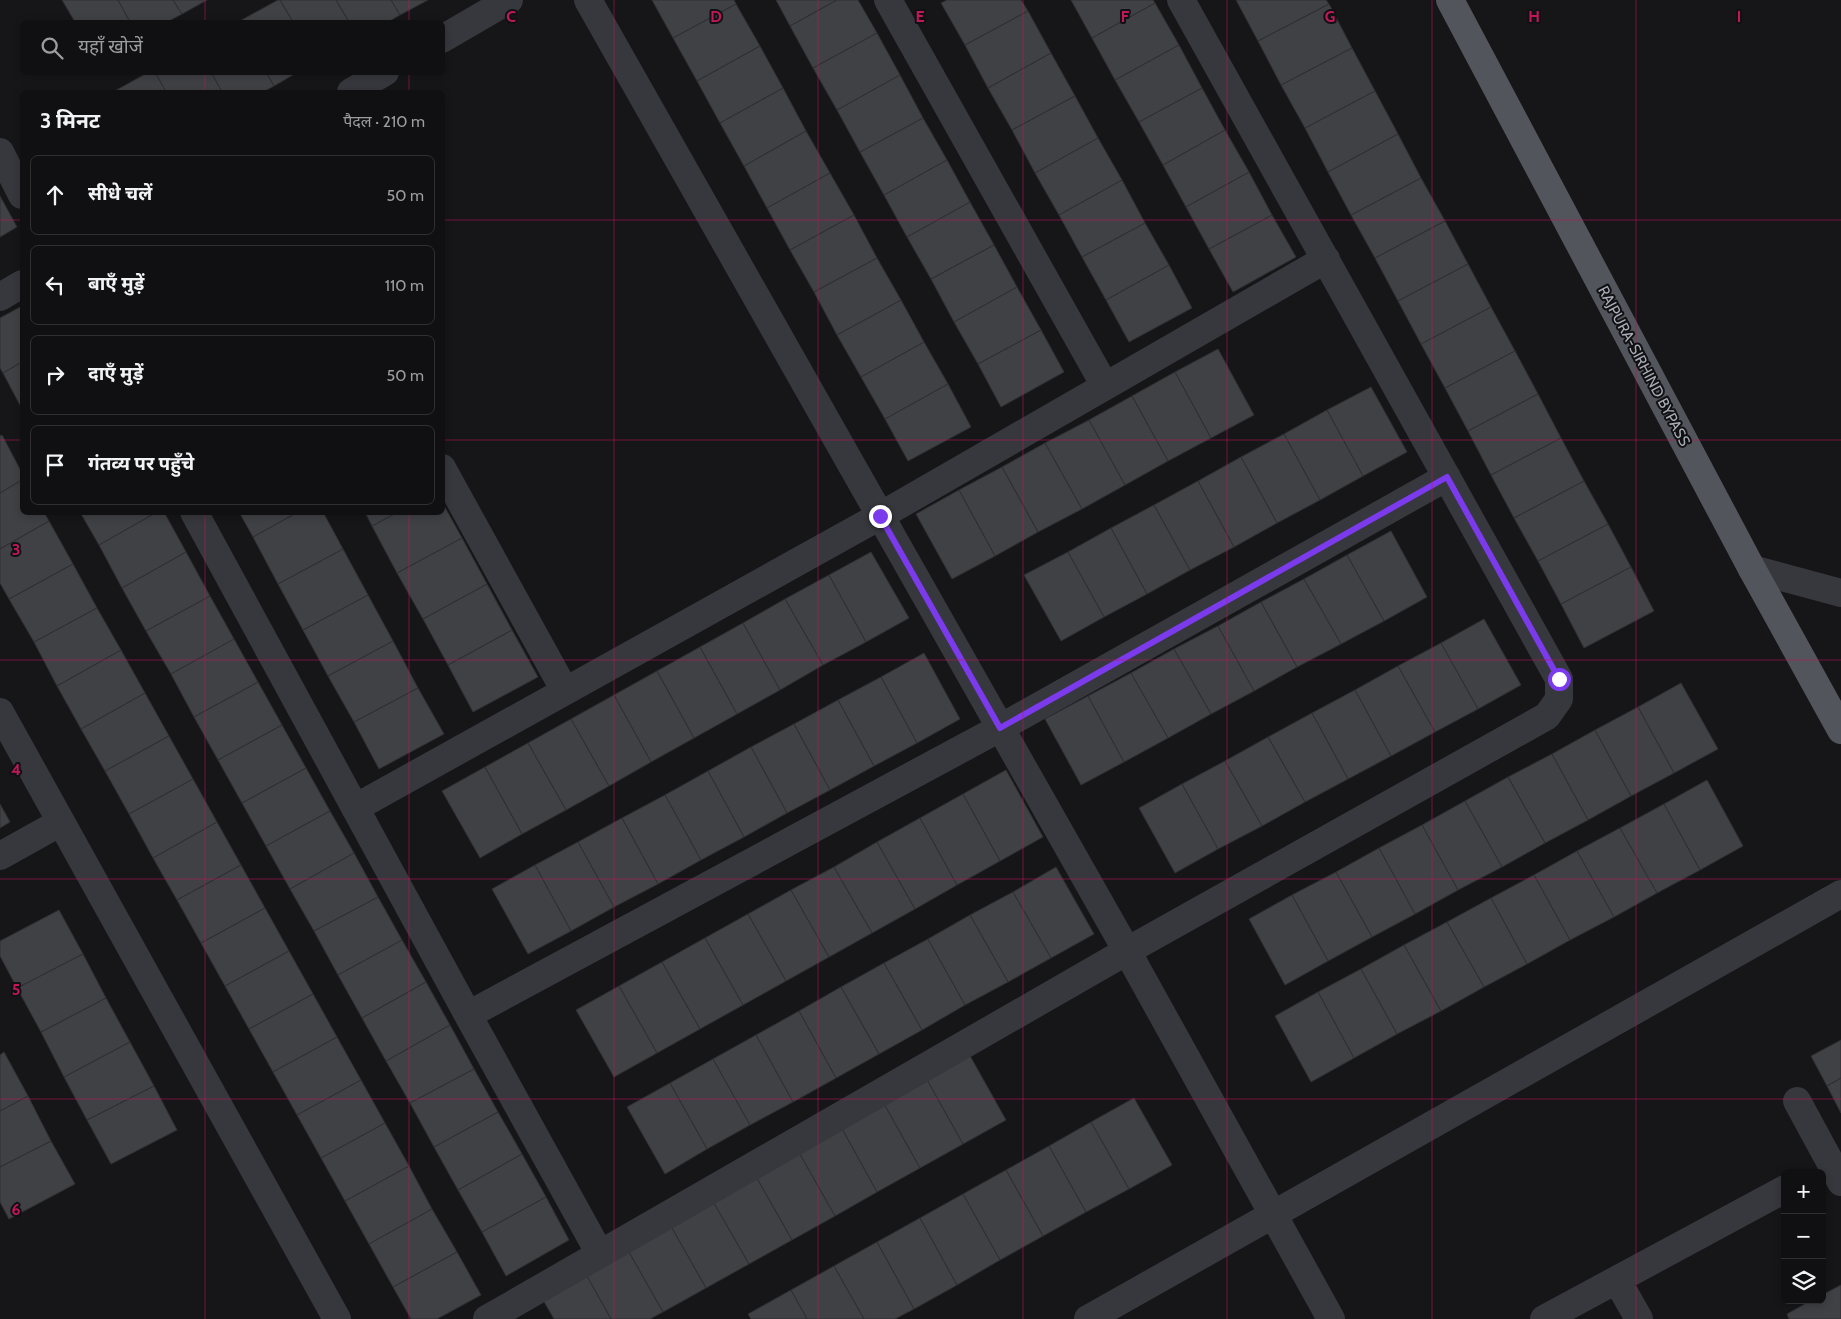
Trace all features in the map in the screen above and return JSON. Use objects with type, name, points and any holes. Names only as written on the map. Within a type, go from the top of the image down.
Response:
[{"type":"main road","name":"RAJPURA-SIRHIND BYPASS","points":[[1450,0],[1752,569],[1841,730]]},
{"type":"street","points":[[445,37],[509,0]]},
{"type":"street","points":[[588,0],[1127,951],[1331,1319]]},
{"type":"street","points":[[888,0],[1105,386]]},
{"type":"street","points":[[487,1319],[1127,951],[1547,716],[1559,699],[1559,679],[1181,0]]},
{"type":"street","points":[[354,90],[380,75]]},
{"type":"street","points":[[0,152],[20,191]]},
{"type":"street","points":[[355,808],[880,516],[1326,259]]},
{"type":"street","points":[[0,297],[20,285]]},
{"type":"street","points":[[445,473],[565,690]]},
{"type":"street","points":[[468,1015],[1000,728],[1447,477]]},
{"type":"street","points":[[196,515],[600,1254]]},
{"type":"street","points":[[1752,569],[1841,593]]},
{"type":"street","points":[[0,712],[337,1319]]},
{"type":"street","points":[[0,856],[61,822]]},
{"type":"street","points":[[1088,1319],[1841,894]]},
{"type":"street","points":[[1796,1101],[1829,1173]]},
{"type":"street","points":[[1544,1319],[1781,1191]]},
{"type":"street","points":[[1617,1280],[1639,1319]]},
{"type":"building","points":[[62,0],[118,0],[129,20],[74,20]]},
{"type":"building","points":[[118,0],[173,0],[182,14],[171,20],[129,20]]},
{"type":"building","points":[[173,0],[207,0],[182,14]]},
{"type":"building","points":[[280,0],[292,20],[242,20]]},
{"type":"building","points":[[280,0],[336,0],[348,20],[292,20]]},
{"type":"building","points":[[336,0],[391,0],[400,15],[391,20],[348,20]]},
{"type":"building","points":[[391,0],[428,0],[400,15]]},
{"type":"building","points":[[652,0],[734,0],[736,4],[673,38]]},
{"type":"building","points":[[776,0],[837,0],[790,26]]},
{"type":"building","points":[[837,0],[858,0],[877,33],[813,68],[790,26]]},
{"type":"building","points":[[947,0],[1021,0],[1028,11],[965,45],[941,3]]},
{"type":"building","points":[[1071,0],[1153,0],[1155,3],[1092,38]]},
{"type":"building","points":[[1236,0],[1326,0],[1329,4],[1258,41]]},
{"type":"building","points":[[1155,3],[1179,45],[1115,80],[1092,38]]},
{"type":"building","points":[[736,4],[760,46],[697,81],[673,38]]},
{"type":"building","points":[[1329,4],[1352,48],[1281,85],[1258,41]]},
{"type":"building","points":[[1028,11],[1051,53],[988,88],[965,45]]},
{"type":"building","points":[[877,33],[900,75],[837,110],[813,68]]},
{"type":"building","points":[[1179,45],[1202,88],[1139,122],[1115,80]]},
{"type":"building","points":[[760,46],[783,88],[720,123],[697,81]]},
{"type":"building","points":[[1352,48],[1375,91],[1305,128],[1281,85]]},
{"type":"building","points":[[1051,53],[1075,96],[1012,130],[988,88]]},
{"type":"building","points":[[144,75],[157,75],[165,90],[117,90]]},
{"type":"building","points":[[157,75],[213,75],[221,90],[165,90]]},
{"type":"building","points":[[213,75],[268,75],[274,86],[267,90],[221,90]]},
{"type":"building","points":[[268,75],[293,75],[274,86]]},
{"type":"building","points":[[900,75],[923,118],[860,152],[837,110]]},
{"type":"building","points":[[783,88],[806,131],[744,166],[720,123]]},
{"type":"building","points":[[1202,88],[1225,130],[1163,165],[1139,122]]},
{"type":"building","points":[[1375,91],[1398,134],[1328,172],[1305,128]]},
{"type":"building","points":[[1075,96],[1098,138],[1035,173],[1012,130]]},
{"type":"building","points":[[923,118],[947,160],[884,195],[860,152]]},
{"type":"building","points":[[1225,130],[1249,172],[1186,207],[1163,165]]},
{"type":"building","points":[[806,131],[830,173],[767,208],[744,166]]},
{"type":"building","points":[[1398,134],[1421,178],[1351,215],[1328,172]]},
{"type":"building","points":[[1098,138],[1122,180],[1059,215],[1035,173]]},
{"type":"building","points":[[947,160],[970,202],[907,237],[884,195]]},
{"type":"building","points":[[1249,172],[1272,215],[1209,249],[1186,207]]},
{"type":"building","points":[[830,173],[854,215],[790,250],[767,208]]},
{"type":"building","points":[[1421,178],[1445,221],[1375,258],[1351,215]]},
{"type":"building","points":[[1122,180],[1145,223],[1082,257],[1059,215]]},
{"type":"building","points":[[0,196],[17,227],[0,237]]},
{"type":"building","points":[[970,202],[994,245],[931,279],[907,237]]},
{"type":"building","points":[[854,215],[877,258],[814,292],[790,250]]},
{"type":"building","points":[[1272,215],[1296,257],[1233,292],[1209,249]]},
{"type":"building","points":[[1445,221],[1468,264],[1398,301],[1375,258]]},
{"type":"building","points":[[1145,223],[1169,265],[1106,300],[1082,257]]},
{"type":"building","points":[[994,245],[1017,287],[954,322],[931,279]]},
{"type":"building","points":[[877,258],[901,300],[837,335],[814,292]]},
{"type":"building","points":[[1468,264],[1491,307],[1421,344],[1398,301]]},
{"type":"building","points":[[1169,265],[1192,308],[1129,342],[1106,300]]},
{"type":"building","points":[[1017,287],[1041,330],[978,364],[954,322]]},
{"type":"building","points":[[901,300],[924,342],[861,377],[837,335]]},
{"type":"building","points":[[20,307],[20,363],[3,373],[0,368],[0,318]]},
{"type":"building","points":[[1491,307],[1515,351],[1445,388],[1421,344]]},
{"type":"building","points":[[1041,330],[1064,372],[1001,407],[978,364]]},
{"type":"building","points":[[924,342],[948,384],[885,419],[861,377]]},
{"type":"building","points":[[1218,349],[1254,415],[1211,438],[1175,372]]},
{"type":"building","points":[[1515,351],[1538,394],[1468,431],[1445,388]]},
{"type":"building","points":[[20,363],[20,405],[3,373]]},
{"type":"building","points":[[1175,372],[1211,438],[1168,461],[1132,396]]},
{"type":"building","points":[[948,384],[971,427],[908,461],[885,419]]},
{"type":"building","points":[[1371,387],[1407,452],[1363,476],[1327,410]]},
{"type":"building","points":[[1538,394],[1561,438],[1491,475],[1468,431]]},
{"type":"building","points":[[1132,396],[1168,461],[1125,485],[1089,420]]},
{"type":"building","points":[[1327,410],[1363,476],[1320,500],[1284,434]]},
{"type":"building","points":[[1089,420],[1125,485],[1082,509],[1045,443]]},
{"type":"building","points":[[1284,434],[1320,500],[1277,523],[1241,457]]},
{"type":"building","points":[[2,435],[20,469],[20,481],[0,493],[0,436]]},
{"type":"building","points":[[1561,438],[1584,481],[1514,518],[1491,475]]},
{"type":"building","points":[[1045,443],[1082,509],[1038,532],[1002,467]]},
{"type":"building","points":[[1241,457],[1277,523],[1234,547],[1198,481]]},
{"type":"building","points":[[1002,467],[1038,532],[995,556],[959,490]]},
{"type":"building","points":[[20,481],[20,515],[46,515],[49,521],[0,549],[0,493]]},
{"type":"building","points":[[1198,481],[1234,547],[1190,570],[1154,505]]},
{"type":"building","points":[[1584,481],[1608,524],[1538,561],[1514,518]]},
{"type":"building","points":[[959,490],[995,556],[952,579],[916,514]]},
{"type":"building","points":[[1154,505],[1190,570],[1147,594],[1111,528]]},
{"type":"building","points":[[445,507],[462,538],[397,573],[372,526],[392,515],[445,515]]},
{"type":"building","points":[[82,515],[152,515],[99,545]]},
{"type":"building","points":[[152,515],[166,515],[186,552],[122,588],[99,545]]},
{"type":"building","points":[[241,515],[293,515],[253,537]]},
{"type":"building","points":[[293,515],[325,515],[343,549],[278,584],[253,537]]},
{"type":"building","points":[[366,515],[392,515],[372,526]]},
{"type":"building","points":[[49,521],[73,564],[9,599],[0,583],[0,549]]},
{"type":"building","points":[[1608,524],[1631,567],[1561,604],[1538,561]]},
{"type":"building","points":[[1111,528],[1147,594],[1104,617],[1068,552]]},
{"type":"building","points":[[1391,531],[1427,597],[1384,621],[1347,555]]},
{"type":"building","points":[[462,538],[487,584],[423,619],[397,573]]},
{"type":"building","points":[[343,549],[368,595],[303,630],[278,584]]},
{"type":"building","points":[[186,552],[210,596],[146,631],[122,588]]},
{"type":"building","points":[[871,552],[909,618],[866,642],[829,575]]},
{"type":"building","points":[[1068,552],[1104,617],[1061,641],[1024,575]]},
{"type":"building","points":[[1347,555],[1384,621],[1341,644],[1304,579]]},
{"type":"building","points":[[73,564],[97,608],[34,642],[9,599]]},
{"type":"building","points":[[1631,567],[1654,611],[1584,648],[1561,604]]},
{"type":"building","points":[[829,575],[866,642],[823,665],[785,599]]},
{"type":"building","points":[[1304,579],[1341,644],[1297,667],[1261,602]]},
{"type":"building","points":[[487,584],[512,630],[448,665],[423,619]]},
{"type":"building","points":[[368,595],[393,641],[328,676],[303,630]]},
{"type":"building","points":[[210,596],[234,639],[171,674],[146,631]]},
{"type":"building","points":[[785,599],[823,665],[780,690],[743,623]]},
{"type":"building","points":[[1261,602],[1297,667],[1254,691],[1218,626]]},
{"type":"building","points":[[97,608],[121,650],[57,686],[34,642]]},
{"type":"building","points":[[1484,619],[1521,685],[1478,709],[1441,643]]},
{"type":"building","points":[[743,623],[780,690],[737,714],[700,647]]},
{"type":"building","points":[[1218,626],[1254,691],[1211,714],[1174,649]]},
{"type":"building","points":[[512,630],[538,677],[473,712],[448,665]]},
{"type":"building","points":[[234,639],[258,682],[194,717],[171,674]]},
{"type":"building","points":[[393,641],[418,688],[354,722],[328,676]]},
{"type":"building","points":[[1441,643],[1478,709],[1435,732],[1398,666]]},
{"type":"building","points":[[700,647],[737,714],[694,738],[657,671]]},
{"type":"building","points":[[1174,649],[1211,714],[1168,738],[1131,673]]},
{"type":"building","points":[[121,650],[145,693],[81,729],[57,686]]},
{"type":"building","points":[[924,653],[960,719],[917,743],[881,677]]},
{"type":"building","points":[[1398,666],[1435,732],[1391,756],[1355,690]]},
{"type":"building","points":[[657,671],[694,738],[651,762],[614,695]]},
{"type":"building","points":[[1131,673],[1168,738],[1124,762],[1088,696]]},
{"type":"building","points":[[881,677],[917,743],[874,766],[838,700]]},
{"type":"building","points":[[258,682],[282,725],[218,760],[194,717]]},
{"type":"building","points":[[1681,683],[1718,749],[1674,773],[1638,707]]},
{"type":"building","points":[[418,688],[444,734],[379,769],[354,722]]},
{"type":"building","points":[[1355,690],[1391,756],[1348,779],[1312,713]]},
{"type":"building","points":[[145,693],[169,736],[105,771],[81,729]]},
{"type":"building","points":[[614,695],[651,762],[609,786],[571,719]]},
{"type":"building","points":[[1088,696],[1124,762],[1081,785],[1045,719]]},
{"type":"building","points":[[838,700],[874,766],[830,790],[794,724]]},
{"type":"building","points":[[1638,707],[1674,773],[1631,796],[1595,730]]},
{"type":"building","points":[[1312,713],[1348,779],[1305,802],[1268,737]]},
{"type":"building","points":[[571,719],[609,786],[566,810],[528,743]]},
{"type":"building","points":[[794,724],[830,790],[787,813],[751,747]]},
{"type":"building","points":[[282,725],[306,768],[242,803],[218,760]]},
{"type":"building","points":[[1595,730],[1631,796],[1588,820],[1552,754]]},
{"type":"building","points":[[169,736],[193,779],[129,814],[105,771]]},
{"type":"building","points":[[1268,737],[1305,802],[1262,826],[1225,761]]},
{"type":"building","points":[[528,743],[566,810],[522,834],[485,767]]},
{"type":"building","points":[[751,747],[787,813],[744,837],[708,771]]},
{"type":"building","points":[[1552,754],[1588,820],[1545,843],[1508,777]]},
{"type":"building","points":[[1225,761],[1262,826],[1218,849],[1182,784]]},
{"type":"building","points":[[485,767],[522,834],[480,858],[442,791]]},
{"type":"building","points":[[306,768],[330,811],[266,846],[242,803]]},
{"type":"building","points":[[1006,770],[1043,837],[1000,861],[963,794]]},
{"type":"building","points":[[708,771],[744,837],[701,860],[665,795]]},
{"type":"building","points":[[1508,777],[1545,843],[1502,867],[1465,801]]},
{"type":"building","points":[[193,779],[217,822],[153,858],[129,814]]},
{"type":"building","points":[[1707,780],[1743,846],[1700,870],[1664,804]]},
{"type":"building","points":[[1182,784],[1218,849],[1175,873],[1139,808]]},
{"type":"building","points":[[963,794],[1000,861],[957,885],[920,818]]},
{"type":"building","points":[[665,795],[701,860],[658,884],[622,818]]},
{"type":"building","points":[[1465,801],[1502,867],[1458,890],[1422,825]]},
{"type":"building","points":[[0,804],[10,822],[0,828]]},
{"type":"building","points":[[1664,804],[1700,870],[1657,893],[1620,828]]},
{"type":"building","points":[[330,811],[354,853],[290,889],[266,846]]},
{"type":"building","points":[[622,818],[658,884],[614,907],[578,842]]},
{"type":"building","points":[[920,818],[957,885],[915,909],[877,842]]},
{"type":"building","points":[[217,822],[241,865],[177,900],[153,858]]},
{"type":"building","points":[[1422,825],[1458,890],[1415,914],[1379,848]]},
{"type":"building","points":[[1620,828],[1657,893],[1614,917],[1577,851]]},
{"type":"building","points":[[578,842],[614,907],[571,931],[535,865]]},
{"type":"building","points":[[877,842],[915,909],[872,933],[834,867]]},
{"type":"building","points":[[1379,848],[1415,914],[1372,937],[1336,872]]},
{"type":"building","points":[[1577,851],[1614,917],[1570,940],[1534,875]]},
{"type":"building","points":[[354,853],[378,897],[314,931],[290,889]]},
{"type":"building","points":[[241,865],[265,908],[201,943],[177,900]]},
{"type":"building","points":[[535,865],[571,931],[528,954],[492,889]]},
{"type":"building","points":[[834,867],[872,933],[829,957],[791,890]]},
{"type":"building","points":[[1056,867],[1094,934],[1051,958],[1013,892]]},
{"type":"building","points":[[1336,872],[1372,937],[1328,961],[1292,895]]},
{"type":"building","points":[[1534,875],[1570,940],[1527,964],[1491,898]]},
{"type":"building","points":[[791,890],[829,957],[786,981],[748,914]]},
{"type":"building","points":[[1013,892],[1051,958],[1008,982],[970,915]]},
{"type":"building","points":[[1292,895],[1328,961],[1285,985],[1249,919]]},
{"type":"building","points":[[378,897],[402,940],[338,975],[314,931]]},
{"type":"building","points":[[1491,898],[1527,964],[1484,987],[1447,922]]},
{"type":"building","points":[[265,908],[289,951],[225,986],[201,943]]},
{"type":"building","points":[[59,910],[83,954],[17,988],[0,956],[0,941]]},
{"type":"building","points":[[748,914],[786,981],[743,1005],[705,938]]},
{"type":"building","points":[[970,915],[1008,982],[965,1005],[928,939]]},
{"type":"building","points":[[1447,922],[1484,987],[1441,1011],[1404,945]]},
{"type":"building","points":[[705,938],[743,1005],[700,1029],[662,962]]},
{"type":"building","points":[[928,939],[965,1005],[922,1030],[884,963]]},
{"type":"building","points":[[402,940],[426,982],[362,1018],[338,975]]},
{"type":"building","points":[[1404,945],[1441,1011],[1397,1034],[1361,969]]},
{"type":"building","points":[[289,951],[313,994],[249,1029],[225,986]]},
{"type":"building","points":[[83,954],[106,998],[41,1032],[17,988]]},
{"type":"building","points":[[662,962],[700,1029],[657,1053],[619,986]]},
{"type":"building","points":[[884,963],[922,1030],[879,1054],[841,987]]},
{"type":"building","points":[[1361,969],[1397,1034],[1354,1058],[1318,992]]},
{"type":"building","points":[[426,982],[450,1025],[386,1061],[362,1018]]},
{"type":"building","points":[[619,986],[657,1053],[614,1077],[576,1010]]},
{"type":"building","points":[[841,987],[879,1054],[836,1078],[799,1011]]},
{"type":"building","points":[[1318,992],[1354,1058],[1311,1082],[1275,1016]]},
{"type":"building","points":[[313,994],[337,1037],[273,1072],[249,1029]]},
{"type":"building","points":[[106,998],[130,1042],[64,1077],[41,1032]]},
{"type":"building","points":[[799,1011],[836,1078],[793,1102],[756,1035]]},
{"type":"building","points":[[450,1025],[474,1069],[410,1103],[386,1061]]},
{"type":"building","points":[[756,1035],[793,1102],[750,1125],[713,1059]]},
{"type":"building","points":[[337,1037],[361,1080],[297,1115],[273,1072]]},
{"type":"building","points":[[1841,1040],[1841,1078],[1827,1086],[1811,1056]]},
{"type":"building","points":[[130,1042],[154,1086],[87,1120],[64,1077]]},
{"type":"building","points":[[4,1052],[28,1096],[0,1111],[0,1055]]},
{"type":"building","points":[[969,1054],[1006,1120],[963,1144],[926,1078]]},
{"type":"building","points":[[713,1059],[750,1125],[707,1149],[670,1083]]},
{"type":"building","points":[[474,1069],[498,1112],[434,1147],[410,1103]]},
{"type":"building","points":[[926,1078],[963,1144],[920,1168],[883,1102]]},
{"type":"building","points":[[1841,1078],[1841,1113],[1827,1086]]},
{"type":"building","points":[[361,1080],[385,1123],[321,1158],[297,1115]]},
{"type":"building","points":[[670,1083],[707,1149],[665,1174],[627,1107]]},
{"type":"building","points":[[154,1086],[177,1130],[111,1164],[87,1120]]},
{"type":"building","points":[[28,1096],[51,1141],[0,1167],[0,1111]]},
{"type":"building","points":[[1134,1098],[1172,1165],[1129,1189],[1091,1122]]},
{"type":"building","points":[[883,1102],[920,1168],[877,1192],[840,1125]]},
{"type":"building","points":[[498,1112],[522,1154],[458,1190],[434,1147]]},
{"type":"building","points":[[1091,1122],[1129,1189],[1086,1212],[1049,1146]]},
{"type":"building","points":[[385,1123],[409,1166],[345,1201],[321,1158]]},
{"type":"building","points":[[840,1125],[877,1192],[835,1216],[797,1149]]},
{"type":"building","points":[[51,1141],[75,1184],[9,1219],[0,1202],[0,1167]]},
{"type":"building","points":[[1049,1146],[1086,1212],[1043,1236],[1006,1170]]},
{"type":"building","points":[[797,1149],[835,1216],[792,1240],[754,1173]]},
{"type":"building","points":[[522,1154],[546,1197],[482,1232],[458,1190]]},
{"type":"building","points":[[409,1166],[432,1209],[369,1244],[345,1201]]},
{"type":"building","points":[[1006,1170],[1043,1236],[1000,1260],[963,1194]]},
{"type":"building","points":[[754,1173],[792,1240],[749,1264],[711,1198]]},
{"type":"building","points":[[963,1194],[1000,1260],[957,1285],[920,1218]]},
{"type":"building","points":[[546,1197],[569,1240],[506,1276],[482,1232]]},
{"type":"building","points":[[711,1198],[749,1264],[706,1288],[668,1221]]},
{"type":"building","points":[[432,1209],[457,1252],[393,1287],[369,1244]]},
{"type":"building","points":[[920,1218],[957,1285],[914,1309],[877,1242]]},
{"type":"building","points":[[668,1221],[706,1288],[663,1312],[625,1245]]},
{"type":"building","points":[[877,1242],[914,1309],[895,1319],[864,1319],[834,1266]]},
{"type":"building","points":[[625,1245],[663,1312],[650,1319],[611,1319],[583,1269]]},
{"type":"building","points":[[457,1252],[481,1295],[437,1319],[411,1319],[393,1287]]},
{"type":"building","points":[[834,1266],[864,1319],[807,1319],[791,1290]]},
{"type":"building","points":[[583,1269],[611,1319],[554,1319],[539,1293]]},
{"type":"building","points":[[1841,1285],[1841,1319],[1789,1319],[1787,1314],[1805,1304],[1826,1304],[1826,1293]]},
{"type":"building","points":[[791,1290],[807,1319],[751,1319],[748,1314]]},
{"type":"route","points":[[880,516],[1000,728],[1447,477],[1559,679]]}]
